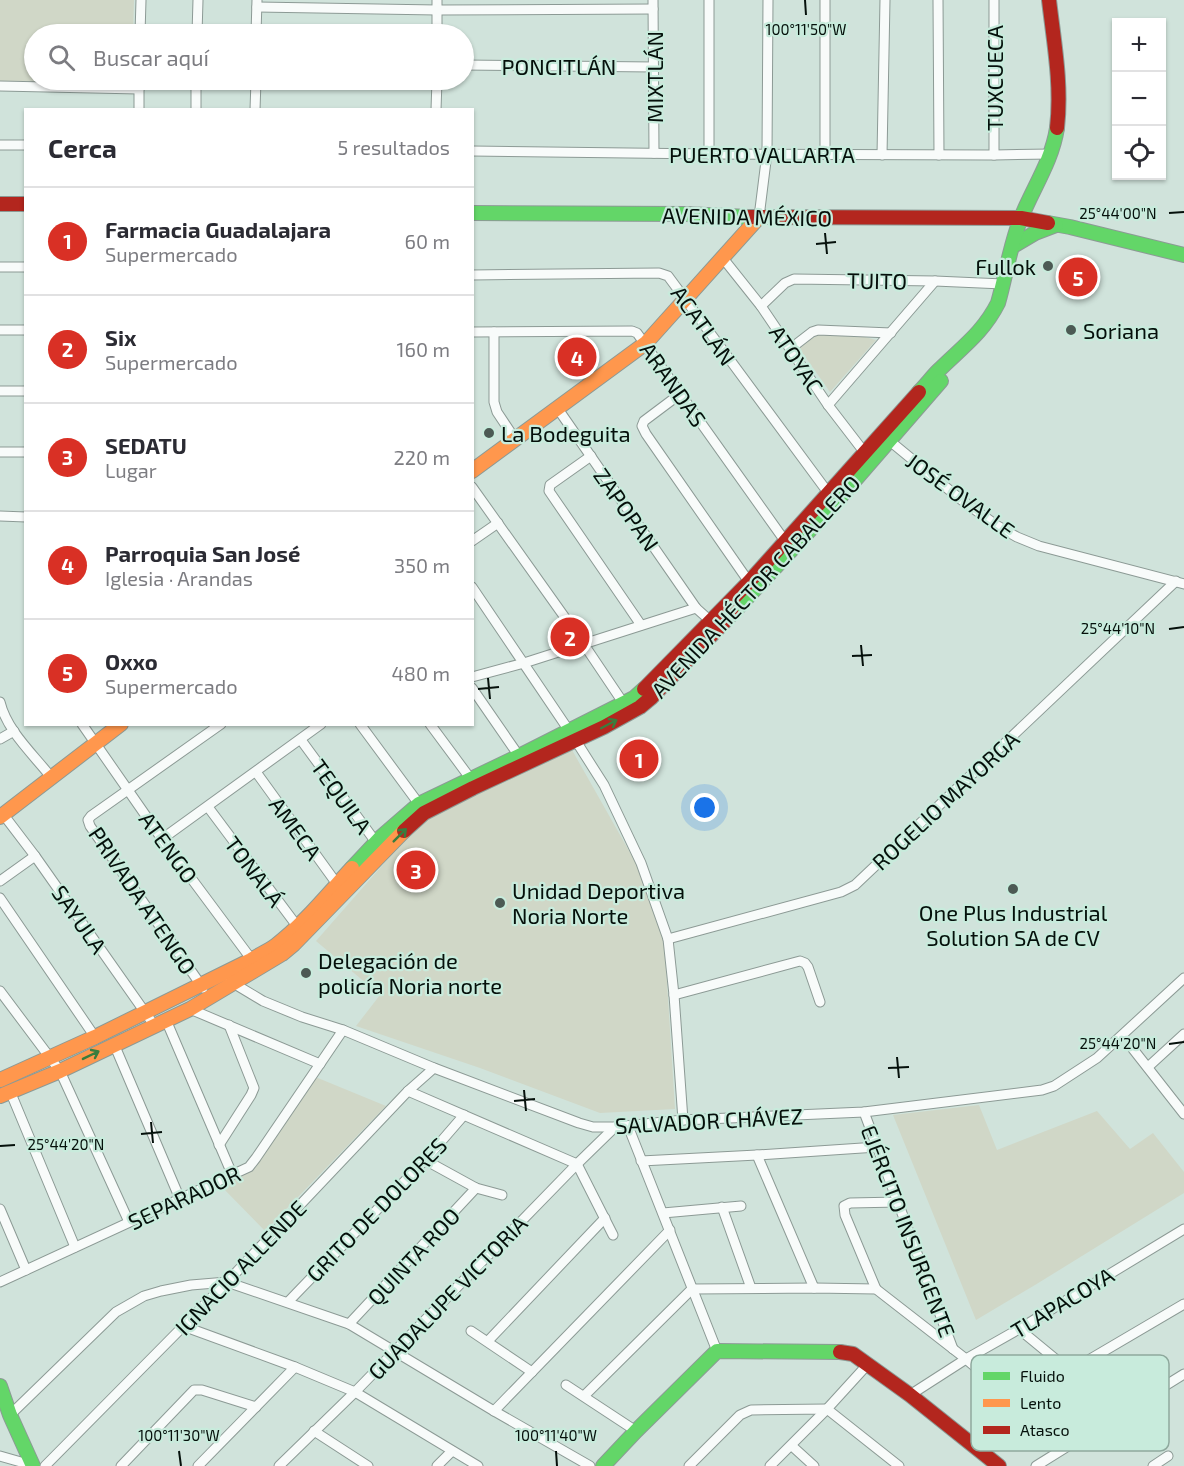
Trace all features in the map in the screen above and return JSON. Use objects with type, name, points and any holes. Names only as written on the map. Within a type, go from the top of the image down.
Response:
[{"type":"main road","name":"AVENIDA HÉCTOR CABALLERO","points":[[5,1094],[60,1071],[209,998],[229,978],[254,964],[300,930],[380,846],[404,814],[419,804],[472,783],[573,736],[633,703],[753,585],[886,437],[939,370],[960,352],[995,310],[1021,218],[1051,154],[1056,134],[1060,89],[1049,0]]},
{"type":"main road","points":[[0,204],[24,204]]},
{"type":"main road","name":"AVENIDA MÉXICO","points":[[474,213],[1021,218],[1058,224],[1184,255]]},
{"type":"main road","points":[[474,470],[646,343],[759,217]]},
{"type":"main road","points":[[1013,246],[1035,233],[1058,224]]},
{"type":"main road","name":"AVENIDA HÉCTOR CABALLERO","points":[[753,585],[785,541],[832,498]]},
{"type":"main road","points":[[1,815],[118,726]]},
{"type":"main road","name":"AVENIDA HÉCTOR CABALLERO","points":[[300,930],[337,884],[380,846],[424,813],[519,756],[573,736]]},
{"type":"main road","name":"AVENIDA HÉCTOR CABALLERO","points":[[0,1080],[95,1037],[201,984],[229,978]]},
{"type":"main road","points":[[603,1466],[717,1351],[845,1352],[853,1354],[910,1395],[971,1444]]},
{"type":"main road","points":[[2,1394],[10,1415],[37,1466]]},
{"type":"main road","points":[[980,1451],[999,1466]]},
{"type":"street","points":[[141,0],[141,24]]},
{"type":"street","points":[[197,24],[198,0]]},
{"type":"street","points":[[437,0],[437,24]]},
{"type":"street","points":[[709,0],[709,154]]},
{"type":"street","points":[[759,217],[767,153],[768,0]]},
{"type":"street","points":[[825,0],[825,154]]},
{"type":"street","points":[[882,154],[885,0]]},
{"type":"street","points":[[938,0],[939,155]]},
{"type":"street","name":"TUXCUECA","points":[[994,0],[994,155]]},
{"type":"street","points":[[256,24],[257,3],[437,10],[653,4]]},
{"type":"street","name":"MIXTLÁN","points":[[653,4],[654,153]]},
{"type":"street","name":"PONCITLÁN","points":[[474,65],[654,67]]},
{"type":"street","points":[[0,86],[24,86]]},
{"type":"street","points":[[139,90],[139,108]]},
{"type":"street","points":[[196,90],[196,108]]},
{"type":"street","points":[[255,108],[256,90]]},
{"type":"street","points":[[436,108],[437,90]]},
{"type":"street","points":[[0,145],[24,145]]},
{"type":"street","name":"PUERTO VALLARTA","points":[[474,151],[1051,154]]},
{"type":"street","name":"ATOYAC","points":[[722,257],[761,306],[828,405],[868,457]]},
{"type":"street","points":[[0,267],[24,267]]},
{"type":"street","name":"ACATLÁN","points":[[474,275],[659,273],[671,279],[832,498]]},
{"type":"street","name":"TUITO","points":[[761,306],[785,283],[794,279],[1003,284]]},
{"type":"street","points":[[828,405],[935,281]]},
{"type":"street","points":[[790,349],[812,332],[822,329],[891,333]]},
{"type":"street","points":[[0,330],[24,330]]},
{"type":"street","name":"ARANDAS","points":[[474,332],[632,331],[640,335],[785,541]]},
{"type":"street","points":[[494,332],[494,402],[497,412],[515,439]]},
{"type":"street","points":[[0,391],[24,391]]},
{"type":"street","points":[[680,394],[644,421],[642,426],[753,585]]},
{"type":"street","name":"ZAPOPAN","points":[[558,409],[696,608],[715,624]]},
{"type":"street","name":"JOSÉ OVALLE","points":[[886,437],[959,498],[1017,537],[1040,546],[1180,582]]},
{"type":"street","points":[[0,452],[24,452]]},
{"type":"street","points":[[591,456],[550,485],[549,491],[641,625]]},
{"type":"street","points":[[474,490],[583,643],[633,703]]},
{"type":"street","points":[[0,516],[24,517]]},
{"type":"street","points":[[474,540],[498,523]]},
{"type":"street","name":"ROGELIO MAYORGA","points":[[668,939],[841,892],[855,885],[1180,582]]},
{"type":"street","points":[[474,590],[604,785],[641,863],[668,939],[683,1120]]},
{"type":"street","points":[[474,676],[524,663],[696,608]]},
{"type":"street","points":[[474,691],[519,756]]},
{"type":"street","points":[[0,702],[14,731],[51,777]]},
{"type":"street","name":"ATENGO","points":[[83,726],[162,839],[254,964]]},
{"type":"street","name":"PRIVADA ATENGO","points":[[209,998],[88,820],[90,816],[218,726]]},
{"type":"street","points":[[162,839],[318,726]]},
{"type":"street","points":[[361,726],[419,804]]},
{"type":"street","points":[[431,726],[472,783]]},
{"type":"street","points":[[0,739],[14,731]]},
{"type":"street","name":"TEQUILA","points":[[301,740],[380,846]]},
{"type":"street","name":"AMECA","points":[[256,772],[337,884]]},
{"type":"street","name":"TONALÁ","points":[[208,807],[300,930]]},
{"type":"street","name":"SAYULA","points":[[1,815],[35,856],[146,1011],[160,1023],[232,1174]]},
{"type":"street","points":[[0,881],[35,856]]},
{"type":"street","points":[[0,898],[95,1037]]},
{"type":"street","points":[[674,995],[800,962],[805,963],[808,967],[820,1002]]},
{"type":"street","name":"SALVADOR CHÁVEZ","points":[[229,978],[263,1001],[302,1017],[343,1029],[435,1068],[579,1123],[615,1127],[683,1120],[864,1112],[1042,1090],[1054,1086],[1096,1058],[1184,978]]},
{"type":"street","points":[[0,991],[60,1071],[129,1222]]},
{"type":"street","points":[[190,1009],[320,1064]]},
{"type":"street","points":[[219,1145],[254,1088],[229,1026]]},
{"type":"street","name":"SEPARADOR","points":[[0,1282],[242,1171],[253,1163],[343,1029]]},
{"type":"street","points":[[1148,1067],[1184,1034]]},
{"type":"street","points":[[114,1044],[180,1199]]},
{"type":"street","points":[[1134,1049],[1184,1113]]},
{"type":"street","name":"IGNACIO ALLENDE","points":[[37,1466],[227,1282],[408,1091],[435,1068]]},
{"type":"street","points":[[408,1091],[577,1164],[613,1236]]},
{"type":"street","points":[[5,1094],[75,1247]]},
{"type":"street","name":"EJÉRCITO INSURGENTE","points":[[864,1112],[953,1349]]},
{"type":"street","name":"GRITO DE DOLORES","points":[[288,1302],[425,1160],[464,1115]]},
{"type":"street","points":[[628,1126],[717,1351]]},
{"type":"street","name":"GUADALUPE VICTORIA","points":[[279,1466],[355,1392],[615,1127]]},
{"type":"street","points":[[641,1161],[877,1147]]},
{"type":"street","points":[[757,1155],[814,1288]]},
{"type":"street","points":[[425,1160],[476,1188],[502,1195]]},
{"type":"street","name":"QUINTA ROO","points":[[349,1324],[476,1188]]},
{"type":"street","points":[[899,1202],[850,1203],[844,1206],[845,1215],[876,1289],[971,1363]]},
{"type":"street","points":[[663,1213],[741,1206]]},
{"type":"street","points":[[722,1207],[751,1288]]},
{"type":"street","points":[[0,1209],[26,1270]]},
{"type":"street","points":[[488,1341],[605,1218]]},
{"type":"street","name":"TLAPACOYA","points":[[973,1355],[1184,1228]]},
{"type":"street","points":[[494,1411],[670,1230]]},
{"type":"street","points":[[10,1415],[116,1312],[144,1296],[178,1287],[227,1282],[349,1324],[590,1466]]},
{"type":"street","points":[[584,1396],[692,1289],[876,1289]]},
{"type":"street","points":[[1097,1355],[1184,1304]]},
{"type":"street","points":[[183,1326],[295,1367],[355,1392],[478,1466]]},
{"type":"street","points":[[1019,1329],[1051,1355]]},
{"type":"street","points":[[471,1331],[532,1372]]},
{"type":"street","name":"TLAPACOYA","points":[[910,1395],[971,1356]]},
{"type":"street","points":[[770,1466],[792,1446],[868,1364]]},
{"type":"street","points":[[198,1466],[295,1367]]},
{"type":"street","points":[[1169,1383],[1184,1374]]},
{"type":"street","points":[[566,1385],[636,1431]]},
{"type":"street","points":[[121,1466],[194,1390],[202,1390],[256,1407]]},
{"type":"street","points":[[689,1466],[745,1412],[827,1409],[899,1466]]},
{"type":"street","points":[[314,1431],[362,1465]]},
{"type":"street","points":[[792,1446],[814,1466]]},
{"type":"street","points":[[437,1466],[452,1451]]},
{"type":"street","points":[[1036,1466],[1060,1451]]},
{"type":"street","points":[[0,1456],[37,1466]]},
{"type":"street","points":[[1153,1466],[1168,1456]]},
{"type":"green space","points":[[0,0],[134,0],[133,24],[24,24],[24,82],[0,82]]},
{"type":"green space","points":[[839,333],[876,340],[830,392],[799,348],[818,334]]},
{"type":"green space","name":"Unidad Deportiva Noria Norte","points":[[572,750],[637,865],[664,935],[675,1109],[600,1113],[480,1068],[356,1026],[380,995],[316,941],[422,820]]},
{"type":"green space","points":[[313,1076],[386,1106],[265,1231],[219,1184],[250,1170]]},
{"type":"green space","points":[[979,1105],[997,1150],[1097,1111],[1130,1149],[1153,1133],[1184,1172],[1184,1193],[976,1320],[893,1115]]},
{"type":"traffic: fast","points":[[919,392],[986,323],[998,303],[1017,228],[1047,163],[1057,128]]},
{"type":"traffic: fast","points":[[474,213],[686,214],[748,217]]},
{"type":"traffic: fast","points":[[1048,223],[1184,255]]},
{"type":"traffic: fast","points":[[1013,246],[1035,233],[1056,225]]},
{"type":"traffic: fast","points":[[732,614],[836,502],[941,381]]},
{"type":"traffic: fast","points":[[352,868],[381,837],[419,804],[634,698],[644,689]]},
{"type":"traffic: fast","points":[[603,1466],[717,1351],[840,1352]]},
{"type":"traffic: fast","points":[[0,1386],[10,1415],[33,1466]]},
{"type":"traffic: slow","points":[[474,470],[646,343],[759,217]]},
{"type":"traffic: slow","points":[[0,817],[118,726]]},
{"type":"traffic: slow","points":[[0,1096],[60,1071],[190,1009],[282,954],[404,831]]},
{"type":"traffic: slow","points":[[0,1080],[95,1037],[269,950],[306,919],[352,868]]},
{"type":"traffic: jam","points":[[1049,0],[1058,80],[1057,128]]},
{"type":"traffic: jam","points":[[0,204],[24,204]]},
{"type":"traffic: jam","points":[[748,217],[1021,218],[1048,223]]},
{"type":"traffic: jam","points":[[644,689],[749,582],[919,392]]},
{"type":"traffic: jam","points":[[404,831],[424,813],[604,727],[640,707],[732,614]]},
{"type":"traffic: jam","points":[[840,1352],[853,1354],[910,1395],[971,1444]]},
{"type":"traffic: jam","points":[[980,1451],[999,1466]]},
{"type":"place","name":"Fullok","points":[[1048,266]]},
{"type":"place","name":"Oxxo","points":[[1078,277]]},
{"type":"place","name":"Soriana","points":[[1071,330]]},
{"type":"place","name":"Parroquia San José","points":[[577,357]]},
{"type":"place","name":"La Bodeguita","points":[[489,433]]},
{"type":"place","name":"Six","points":[[570,637]]},
{"type":"place","name":"Farmacia Guadalajara","points":[[639,759]]},
{"type":"place","name":"SEDATU","points":[[416,870]]},
{"type":"place","name":"One Plus Industrial Solution SA de CV","points":[[1013,889]]},
{"type":"place","name":"Unidad Deportiva Noria Norte","points":[[500,903]]},
{"type":"place","name":"Delegación de policía Noria norte","points":[[306,973]]}]
